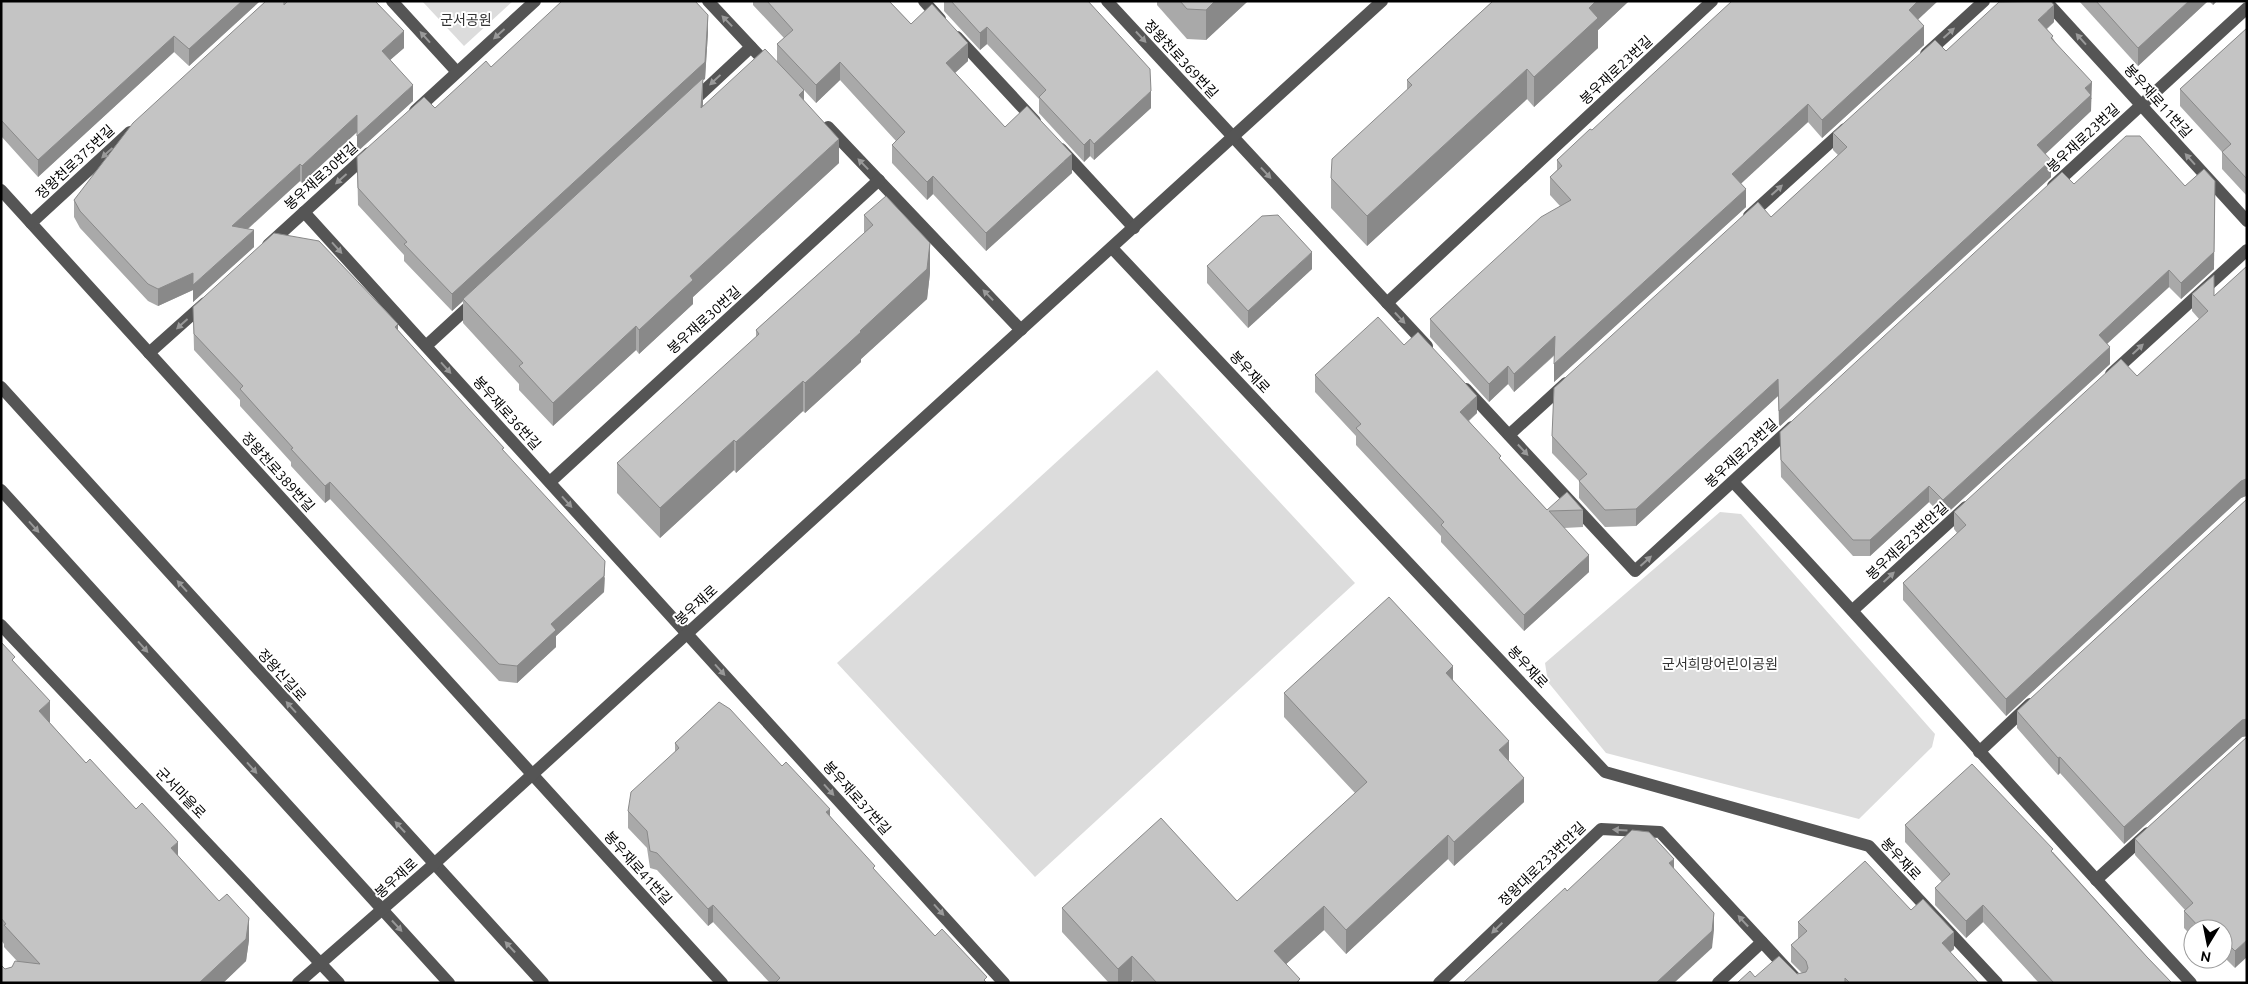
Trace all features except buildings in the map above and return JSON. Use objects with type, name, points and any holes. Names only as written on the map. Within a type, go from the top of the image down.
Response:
[{"type":"street","points":[[392,1],[457,72]]},
{"type":"street","points":[[406,119],[536,1]]},
{"type":"street","points":[[708,1],[778,75]]},
{"type":"street","points":[[924,1],[1134,228]]},
{"type":"street","name":"정왕천로369번길","points":[[1108,1],[1233,137]]},
{"type":"street","name":"봉우재로","points":[[298,983],[434,864],[1382,1]]},
{"type":"street","name":"봉우재로23번길","points":[[1387,303],[1712,1]]},
{"type":"street","points":[[1918,61],[1984,1]]},
{"type":"street","name":"봉우재로11번길","points":[[2046,1],[2247,221]]},
{"type":"street","name":"봉우재로23번길","points":[[2046,192],[2247,8]]},
{"type":"street","points":[[679,113],[751,47]]},
{"type":"street","points":[[818,117],[1021,330]]},
{"type":"street","name":"정왕천로375번길","points":[[31,223],[141,122]]},
{"type":"street","points":[[1743,222],[1853,122]]},
{"type":"street","points":[[1233,137],[1434,355]]},
{"type":"street","name":"봉우재로30번길","points":[[260,252],[377,146]]},
{"type":"street","name":"봉우재로30번길","points":[[550,482],[879,180]]},
{"type":"street","name":"정왕천로389번길","points":[[1,190],[532,774]]},
{"type":"street","name":"봉우재로36번길","points":[[304,212],[687,634]]},
{"type":"street","name":"봉우재로","points":[[1112,248],[1605,772],[1869,846],[1997,983]]},
{"type":"street","points":[[2101,383],[2247,250]]},
{"type":"street","points":[[149,353],[216,293]]},
{"type":"street","points":[[426,346],[484,293]]},
{"type":"street","points":[[1509,435],[1575,375]]},
{"type":"street","name":"봉우재로23번길","points":[[1455,377],[1635,571],[1799,421]]},
{"type":"street","name":"정왕신길로","points":[[1,387],[543,983]]},
{"type":"street","points":[[1733,482],[1853,610],[1979,752],[2192,983]]},
{"type":"street","points":[[1,490],[448,983]]},
{"type":"street","name":"봉우재로23번안길","points":[[1853,610],[1977,497]]},
{"type":"street","name":"군서마을로","points":[[1,626],[339,983]]},
{"type":"street","name":"봉우재로37번길","points":[[687,634],[1004,983]]},
{"type":"street","points":[[1979,752],[2037,698]]},
{"type":"street","name":"봉우재로41번길","points":[[532,774],[722,983]]},
{"type":"street","points":[[2096,880],[2160,821]]},
{"type":"street","name":"정왕대로233번안길","points":[[1439,983],[1601,829],[1660,832],[1800,983]]},
{"type":"street","points":[[1718,983],[1762,942]]},
{"type":"green space","name":"군서공원","points":[[422,1],[513,1],[464,46]]},
{"type":"green space","points":[[1157,370],[1355,583],[1035,877],[837,663]]},
{"type":"green space","name":"군서희망어린이공원","points":[[1720,512],[1741,514],[1935,734],[1932,747],[1859,819],[1606,753],[1548,682],[1545,663]]}]
